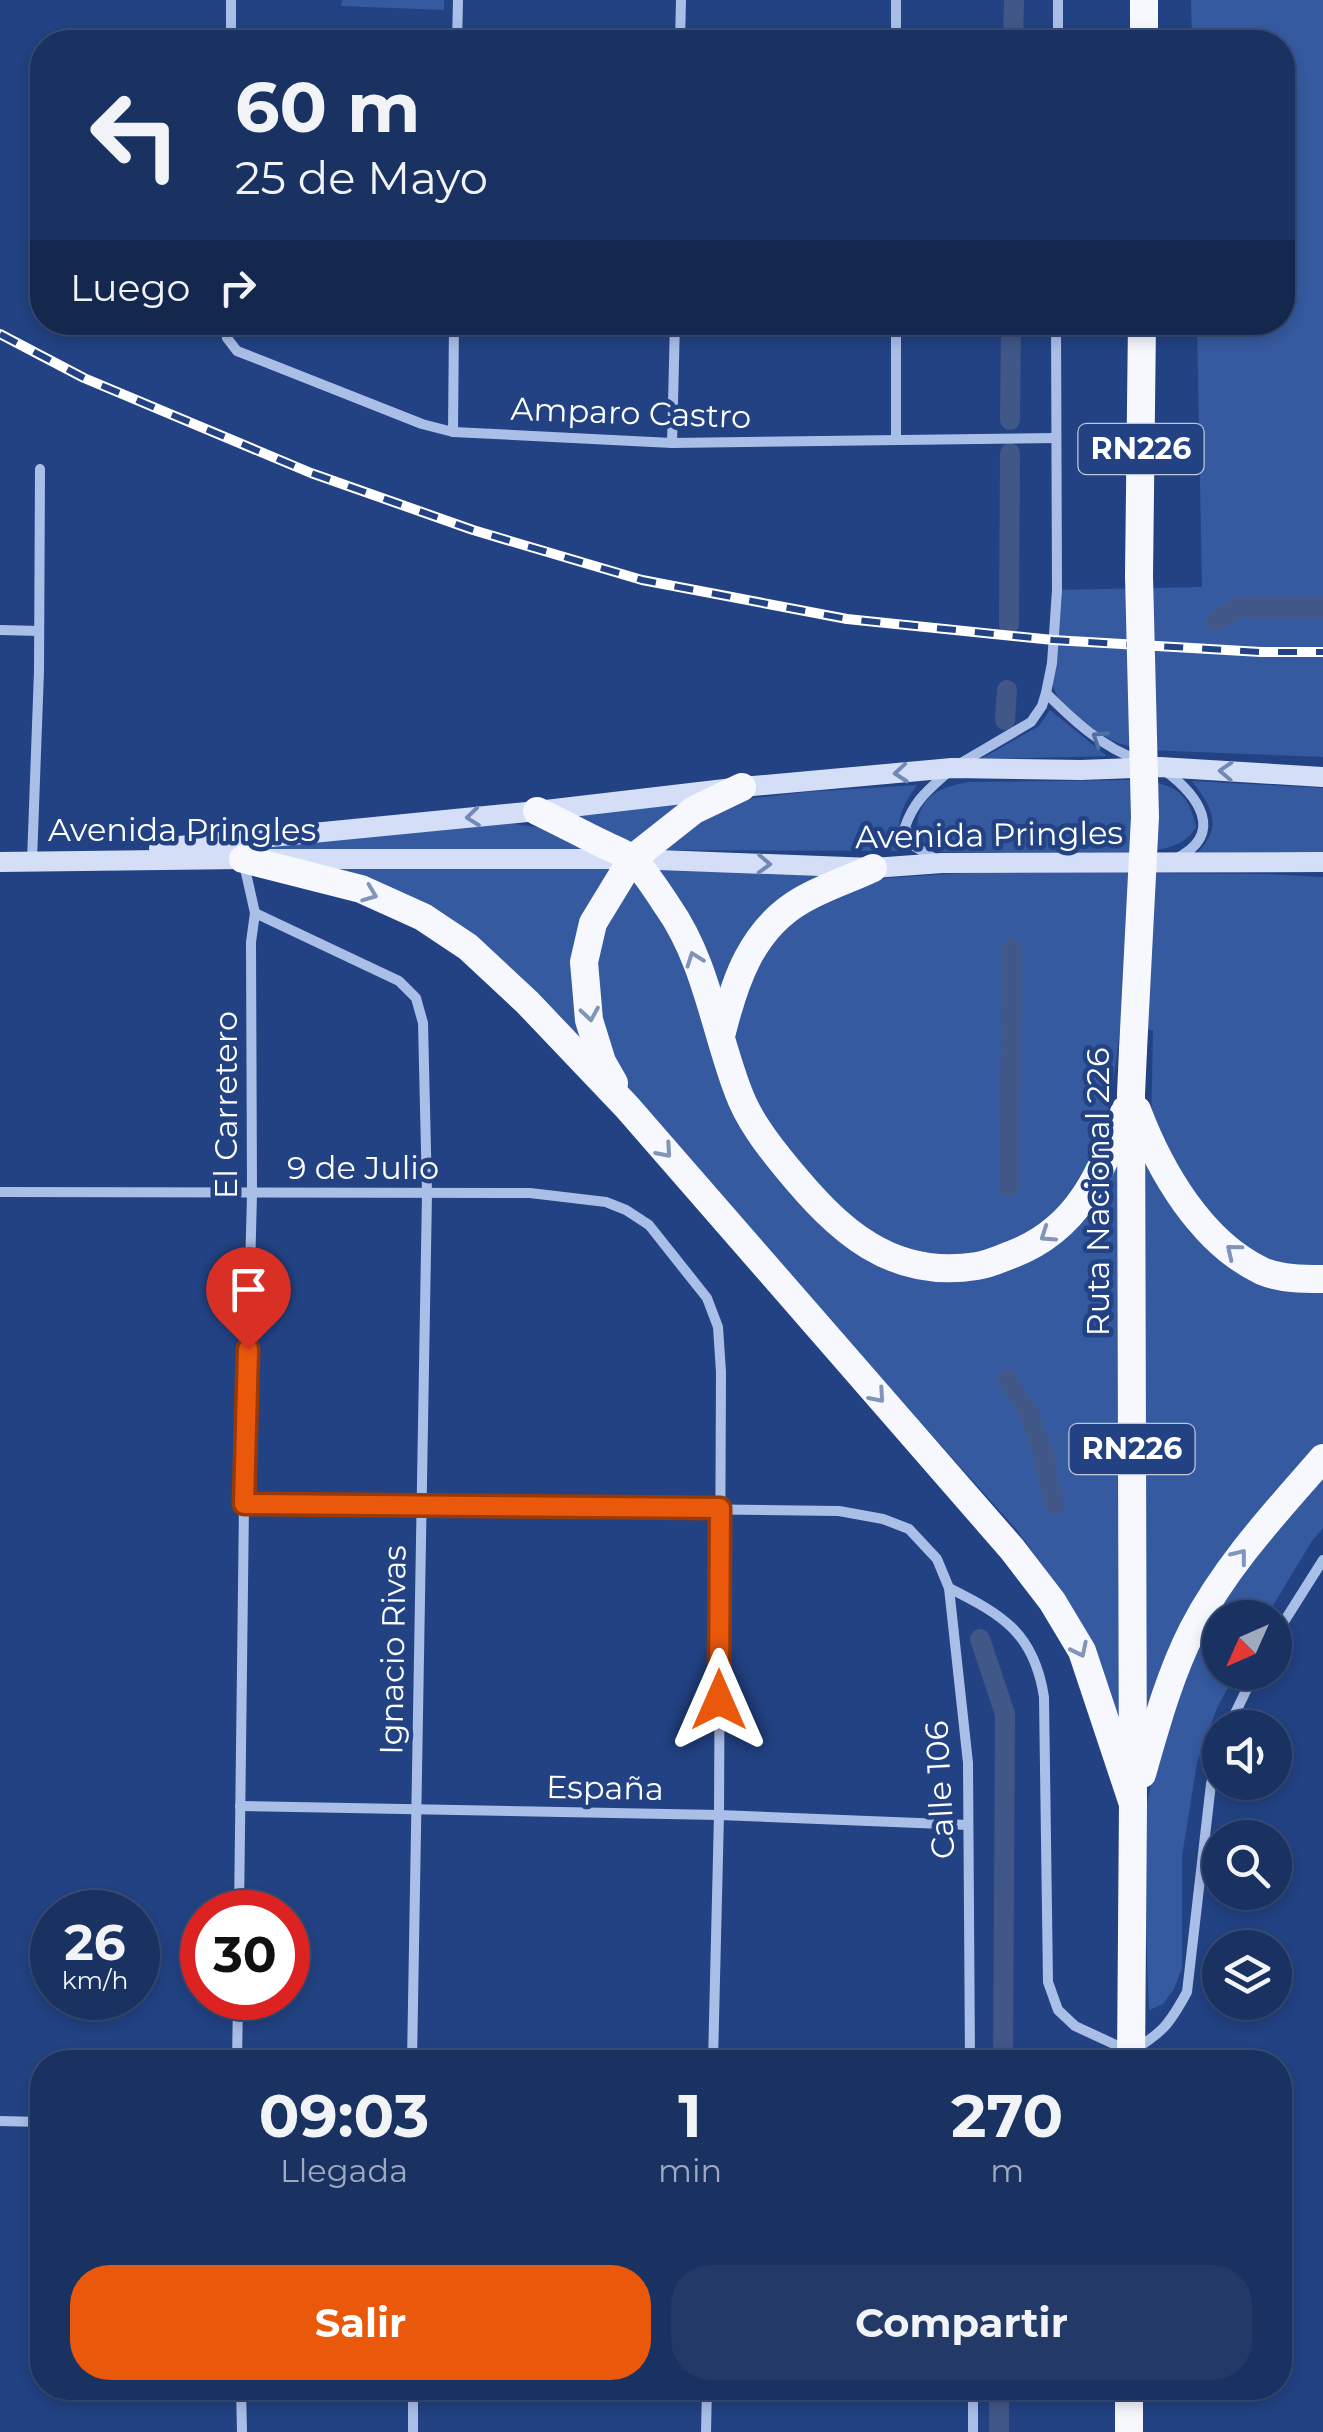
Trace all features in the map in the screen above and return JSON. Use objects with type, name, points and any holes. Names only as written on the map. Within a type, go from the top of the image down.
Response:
[{"type":"highway","points":[[1144,0],[1144,30]]},
{"type":"highway","name":"Ruta Nacional 226","points":[[1131,2050],[1131,1094],[1145,816],[1140,576],[1142,335]]},
{"type":"highway","points":[[626,1107],[602,1062],[589,1020],[584,962],[593,923],[632,859],[694,810],[742,787]]},
{"type":"highway","points":[[537,810],[632,859],[671,911],[690,946],[738,1094],[752,1120],[819,1206],[870,1249],[908,1263],[948,1270],[983,1265],[1056,1232],[1088,1194],[1131,1094]]},
{"type":"highway","points":[[242,849],[361,889],[422,917],[468,947],[516,991],[626,1107],[1012,1549],[1052,1601],[1082,1651],[1133,1804]]},
{"type":"highway","points":[[721,1038],[732,991],[750,951],[772,923],[801,901],[874,868]]},
{"type":"highway","points":[[1131,1094],[1152,1150],[1196,1219],[1240,1258],[1265,1272],[1297,1279],[1323,1279]]},
{"type":"highway","points":[[1133,1804],[1163,1702],[1192,1630],[1226,1574],[1323,1458]]},
{"type":"highway","points":[[1129,2400],[1129,2432]]},
{"type":"main road","name":"Avenida Pringles","points":[[0,862],[242,849],[537,810],[952,768],[1160,767],[1323,777]]},
{"type":"main road","name":"Avenida Pringles","points":[[242,849],[874,868],[942,863],[1323,862]]},
{"type":"street","points":[[231,0],[231,30]]},
{"type":"street","points":[[457,30],[458,0]]},
{"type":"street","points":[[680,30],[681,0]]},
{"type":"street","points":[[896,0],[896,30]]},
{"type":"street","points":[[1058,0],[1058,30]]},
{"type":"street","name":"Amparo Castro","points":[[227,335],[237,351],[422,424],[453,432],[672,443],[1056,438]]},
{"type":"street","points":[[453,432],[454,335]]},
{"type":"street","points":[[672,443],[675,335]]},
{"type":"street","points":[[896,335],[896,440]]},
{"type":"street","points":[[942,863],[914,846],[905,828],[911,808],[952,768],[1031,722],[1046,693],[1057,590],[1056,335]]},
{"type":"street","points":[[32,861],[40,468]]},
{"type":"street","points":[[0,630],[39,631]]},
{"type":"street","points":[[1046,693],[1091,734],[1128,756],[1160,767],[1181,782],[1196,800],[1204,817],[1196,844],[1165,864]]},
{"type":"street","name":"El Carretero","points":[[238,1890],[252,1194],[251,942],[255,913],[242,849]]},
{"type":"street","name":"Ignacio Rivas","points":[[255,913],[400,982],[416,998],[423,1024],[426,1193],[412,2050]]},
{"type":"street","name":"9 de Julio","points":[[0,1192],[530,1193],[606,1202],[626,1210],[649,1225],[707,1298],[718,1327],[720,1508]]},
{"type":"street","points":[[244,1504],[720,1508],[713,2050]]},
{"type":"street","name":"Calle 106","points":[[720,1508],[839,1511],[884,1519],[909,1529],[937,1559],[949,1588],[968,1763],[970,2050]]},
{"type":"street","points":[[1292,1609],[1323,1560]]},
{"type":"street","points":[[949,1588],[995,1612],[1017,1633],[1041,1680],[1048,1982],[1058,2010],[1075,2026],[1118,2050]]},
{"type":"street","points":[[1139,2050],[1172,2021],[1187,1992],[1210,1800]]},
{"type":"street","name":"España","points":[[240,1806],[719,1815],[968,1826]]},
{"type":"street","points":[[237,2050],[238,2020]]},
{"type":"street","points":[[0,2121],[30,2122]]},
{"type":"street","points":[[241,2400],[242,2432]]},
{"type":"street","points":[[413,2400],[414,2432]]},
{"type":"street","points":[[706,2432],[707,2400]]},
{"type":"street","points":[[973,2400],[974,2432]]},
{"type":"shaded area","points":[[342,0],[444,0],[444,10],[341,6]]},
{"type":"shaded area","points":[[1191,0],[1323,0],[1323,757],[1146,750],[1123,745],[1078,718],[1061,702],[1053,685],[1057,590],[1202,587],[1197,335],[1295,335],[1295,30],[1192,30]]},
{"type":"shaded area","points":[[1050,710],[1107,756],[981,759],[1039,726]]},
{"type":"shaded area","points":[[1192,781],[1323,788],[1323,852],[1198,852],[1213,825],[1205,799]]},
{"type":"shaded area","points":[[1153,782],[1181,794],[1196,827],[1191,834],[1169,847],[1133,853],[939,852],[917,835],[924,804],[937,792],[956,785]]},
{"type":"shaded area","points":[[917,785],[900,817],[900,833],[907,851],[654,850],[685,824],[747,799]]},
{"type":"shaded area","points":[[697,801],[631,850],[562,814]]},
{"type":"shaded area","points":[[506,823],[560,830],[594,850],[258,852],[257,845]]},
{"type":"shaded area","points":[[317,866],[619,867],[585,917],[597,1064],[504,970]]},
{"type":"shaded area","points":[[648,868],[842,873],[788,900],[719,1005]]},
{"type":"shaded area","points":[[981,872],[1323,877],[1323,1268],[1263,1261],[1233,1245],[1151,1133],[1153,1030],[1120,1029],[1100,1147],[1080,1191],[1046,1229],[975,1260],[908,1257],[831,1204],[753,1104],[731,1040],[750,965],[797,910],[848,889],[888,878]]},
{"type":"shaded area","points":[[630,875],[686,947],[716,1055],[857,1251],[1001,1271],[1122,1149],[1124,1745],[1065,1598],[1017,1530],[623,1089],[594,1007],[597,930]]},
{"type":"shaded area","points":[[1141,1151],[1191,1234],[1224,1260],[1323,1286],[1323,1446],[1270,1506],[1219,1600],[1202,1600],[1202,1631],[1146,1734]]},
{"type":"shaded area","points":[[1323,1469],[1323,1528],[1276,1600],[1220,1600]]},
{"type":"shaded area","points":[[1202,1625],[1202,1690],[1227,1690],[1216,1710],[1202,1710],[1202,1749],[1182,1856],[1182,1968],[1163,2004],[1149,2010],[1142,1825],[1166,1720]]},
{"type":"waterway","points":[[1013,30],[1014,0]]},
{"type":"waterway","points":[[1010,420],[1011,335]]},
{"type":"waterway","points":[[1009,624],[1010,453]]},
{"type":"waterway","points":[[1216,621],[1238,608],[1323,608]]},
{"type":"waterway","points":[[1005,720],[1007,690]]},
{"type":"waterway","points":[[1009,1187],[1012,949]]},
{"type":"waterway","points":[[1007,1380],[1028,1411],[1043,1453],[1054,1505]]},
{"type":"waterway","points":[[980,1639],[1005,1714],[1003,2050]]},
{"type":"waterway","points":[[999,2400],[999,2432]]},
{"type":"railway","points":[[0,334],[84,378],[311,473],[473,530],[642,580],[847,619],[1053,640],[1323,652]]},
{"type":"route","points":[[248,1349],[244,1504],[720,1508],[719,1700]]}]
